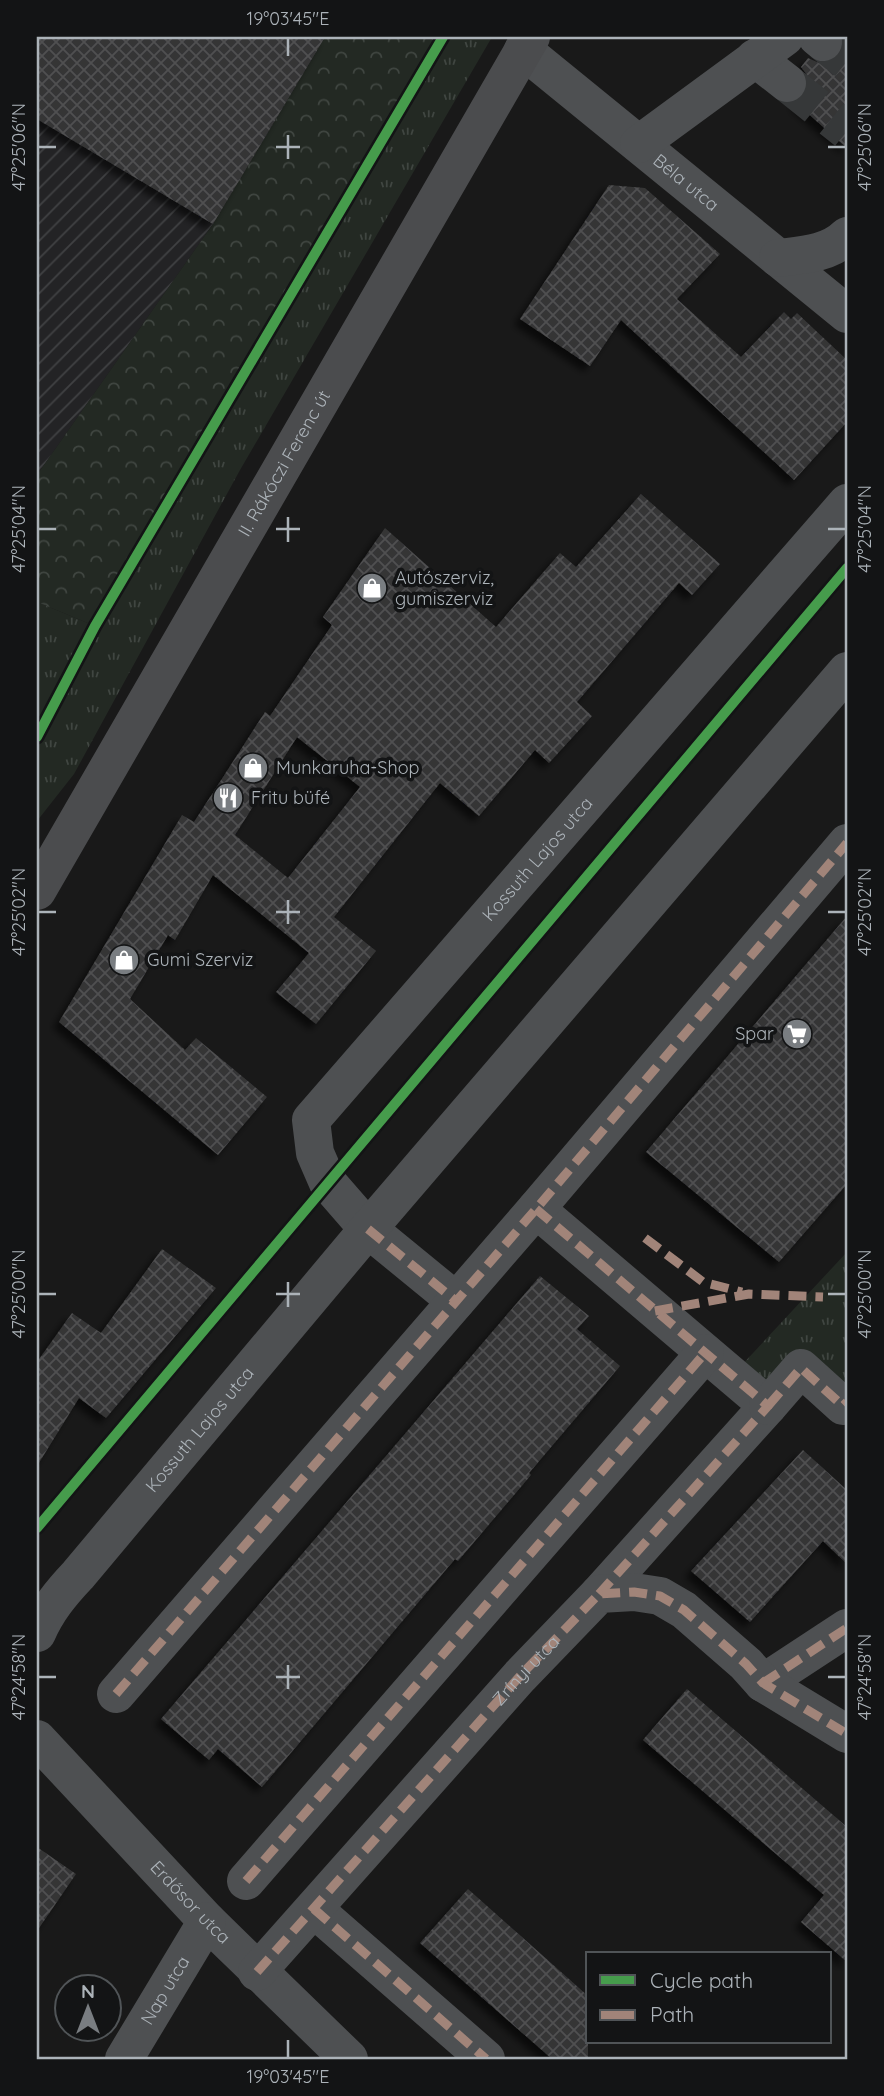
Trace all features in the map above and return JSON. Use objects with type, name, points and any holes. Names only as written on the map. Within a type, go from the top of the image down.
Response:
[{"type":"main road","name":"II. Rákóczi Ferenc út","points":[[37,891],[527,43]]},
{"type":"street","name":"Béla utca","points":[[527,43],[639,144],[847,314]]},
{"type":"street","points":[[639,144],[770,47],[787,83]]},
{"type":"street","points":[[778,258],[813,254],[847,236]]},
{"type":"street","name":"Kossuth Lajos utca","points":[[368,1230],[328,1183],[315,1153],[312,1120],[847,503]]},
{"type":"street","name":"Kossuth Lajos utca","points":[[37,1633],[44,1616],[59,1594],[78,1575],[368,1230],[847,671]]},
{"type":"street","points":[[116,1694],[536,1209],[847,843]]},
{"type":"street","points":[[536,1209],[768,1406]]},
{"type":"street","points":[[368,1230],[456,1301]]},
{"type":"street","points":[[246,1881],[705,1353]]},
{"type":"street","name":"Zrínyi utca","points":[[257,1972],[520,1676],[599,1594],[801,1368],[843,1406],[847,1402]]},
{"type":"street","points":[[37,1600],[78,1575]]},
{"type":"street","points":[[599,1594],[634,1592],[660,1596],[684,1610],[746,1664],[763,1683],[847,1734]]},
{"type":"street","points":[[763,1683],[847,1628]]},
{"type":"street","name":"Erdősor utca","points":[[39,1739],[207,1921],[349,2059]]},
{"type":"street","points":[[314,1909],[486,2059]]},
{"type":"street","name":"Nap utca","points":[[124,2059],[207,1921]]},
{"type":"shaded area","points":[[37,37],[325,37],[213,224],[37,475]]},
{"type":"green space","points":[[325,37],[443,37],[95,626],[37,602],[37,475],[213,224]]},
{"type":"green space","points":[[443,37],[492,37],[240,470],[74,774],[37,821],[37,602],[95,626]]},
{"type":"green space","points":[[847,1252],[847,1387],[767,1391],[739,1368]]},
{"type":"building","points":[[37,37],[325,37],[213,224],[37,119]]},
{"type":"building","points":[[844,37],[847,37],[847,148],[796,103],[804,97],[808,87],[807,75],[801,67],[808,58],[819,63],[831,62],[840,55]]},
{"type":"building","points":[[609,185],[645,188],[720,254],[677,299],[741,357],[784,312],[791,319],[797,313],[847,360],[847,422],[794,480],[621,320],[590,366],[520,319]]},
{"type":"building","points":[[641,494],[720,564],[692,595],[679,583],[577,702],[592,716],[549,763],[535,750],[479,816],[440,783],[334,917],[376,951],[316,1024],[276,992],[309,953],[213,875],[175,940],[168,935],[130,999],[185,1050],[196,1038],[267,1097],[218,1155],[59,1022],[182,815],[194,822],[265,712],[270,716],[332,625],[323,617],[385,528],[496,627],[560,553],[576,567]],"holes":[[[297,737],[360,787],[288,878],[235,835]]]},
{"type":"building","name":"Spar","points":[[847,916],[847,1184],[779,1262],[646,1152]]},
{"type":"building","points":[[162,1249],[216,1288],[106,1418],[79,1398],[37,1466],[37,1362],[72,1313],[101,1333]]},
{"type":"building","points":[[540,1276],[589,1316],[577,1329],[620,1366],[458,1561],[455,1559],[262,1787],[218,1749],[209,1760],[161,1719]]},
{"type":"building","points":[[803,1450],[847,1490],[847,1564],[823,1541],[750,1622],[691,1571]]},
{"type":"building","points":[[687,1689],[847,1827],[847,1962],[801,1922],[824,1895],[643,1740]]},
{"type":"building","points":[[37,1847],[76,1874],[37,1931]]},
{"type":"building","points":[[468,1889],[586,1994],[588,2059],[552,2059],[420,1943]]},
{"type":"tunnel","points":[[823,42],[847,61]]},
{"type":"tunnel","points":[[787,83],[847,131]]},
{"type":"marked path","points":[[116,1694],[536,1209],[847,843]]},
{"type":"marked path","points":[[536,1209],[768,1406],[599,1594]]},
{"type":"marked path","points":[[368,1229],[456,1301]]},
{"type":"marked path","points":[[645,1238],[703,1282],[742,1292]]},
{"type":"marked path","points":[[655,1311],[749,1294],[823,1297]]},
{"type":"marked path","points":[[246,1881],[705,1353]]},
{"type":"marked path","points":[[768,1406],[801,1368],[843,1406],[847,1402]]},
{"type":"marked path","points":[[257,1972],[520,1676],[599,1594],[634,1592],[660,1596],[684,1610],[746,1664],[763,1683],[847,1734]]},
{"type":"marked path","points":[[763,1683],[847,1628]]},
{"type":"marked path","points":[[314,1909],[486,2059]]},
{"type":"cycle path","points":[[37,737],[95,626],[443,37]]},
{"type":"cycle path","points":[[37,1528],[847,568]]},
{"type":"place","name":"Autószerviz, gumiszerviz","points":[[372,588]]},
{"type":"place","name":"Munkaruha-Shop","points":[[253,768]]},
{"type":"place","name":"Fritu büfé","points":[[228,798]]},
{"type":"place","name":"Gumi Szerviz","points":[[124,960]]},
{"type":"place","name":"Spar","points":[[797,1034]]}]
